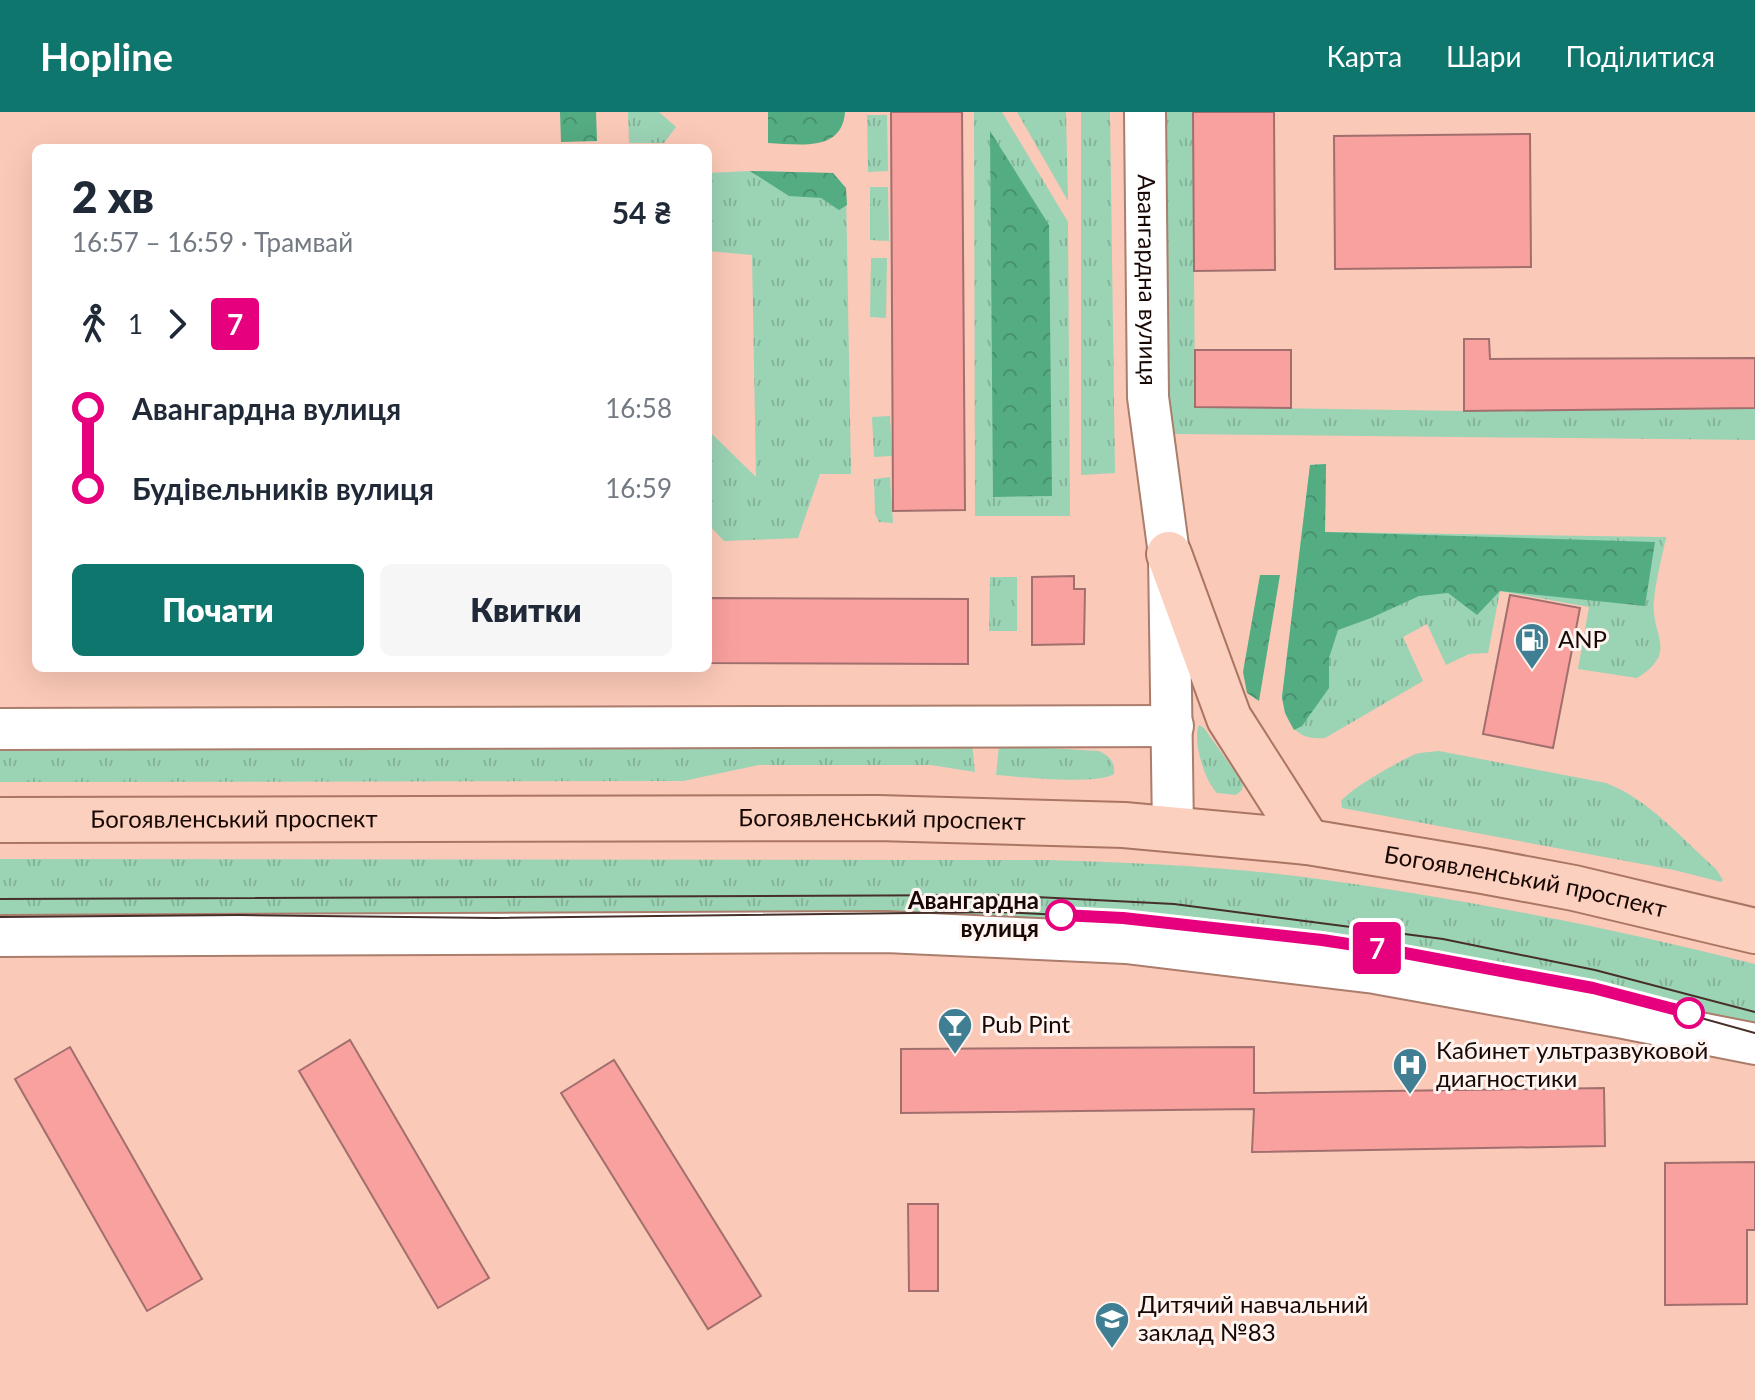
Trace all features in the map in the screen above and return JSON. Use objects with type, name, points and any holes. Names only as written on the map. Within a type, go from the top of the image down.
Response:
[{"type":"main road","points":[[1169,554],[1229,718],[1308,842]]},
{"type":"main road","name":"Богоявленський проспект","points":[[0,820],[863,818],[1124,825],[1308,842],[1574,888],[1755,931]]},
{"type":"street","name":"Авангардна вулиця","points":[[1145,112],[1148,397],[1169,554],[1173,830]]},
{"type":"street","points":[[0,729],[1173,726]]},
{"type":"street","points":[[0,936],[886,932],[1126,943],[1375,973],[1755,1044]]},
{"type":"green space","points":[[560,112],[596,112],[597,141],[561,142]]},
{"type":"green space","points":[[628,112],[659,112],[676,127],[664,143],[629,143]]},
{"type":"green space","points":[[768,112],[845,112],[836,134],[827,140],[805,144],[768,143]]},
{"type":"green space","points":[[974,112],[1002,112],[1068,222],[1070,516],[975,516]]},
{"type":"green space","points":[[1017,112],[1066,112],[1068,201]]},
{"type":"green space","points":[[1081,112],[1110,112],[1115,473],[1081,475]]},
{"type":"green space","points":[[1161,112],[1193,112],[1195,407],[1464,411],[1755,408],[1755,440],[1175,434],[1163,397]]},
{"type":"green space","points":[[867,115],[887,115],[888,171],[868,172]]},
{"type":"green space","points":[[990,131],[1049,225],[1052,496],[993,497]]},
{"type":"green space","points":[[750,171],[833,173],[846,188],[847,205],[839,210],[821,198],[789,196]]},
{"type":"green space","points":[[712,173],[833,173],[846,188],[851,474],[820,474],[798,538],[724,541],[712,528],[712,434],[756,477],[752,255],[712,251]]},
{"type":"green space","points":[[870,187],[888,187],[889,241],[870,240]]},
{"type":"green space","points":[[871,258],[887,258],[886,318],[870,317]]},
{"type":"green space","points":[[890,416],[892,456],[874,457],[872,417]]},
{"type":"green space","points":[[1326,464],[1325,532],[1666,537],[1654,600],[1660,642],[1657,659],[1637,678],[1578,669],[1589,607],[1500,591],[1488,653],[1469,654],[1446,665],[1427,624],[1403,637],[1423,681],[1325,738],[1306,737],[1299,733],[1289,722],[1282,697],[1310,465]]},
{"type":"green space","points":[[1326,464],[1325,532],[1655,542],[1645,606],[1500,591],[1477,615],[1448,593],[1419,596],[1338,630],[1329,658],[1329,688],[1302,726],[1294,730],[1285,713],[1282,697],[1310,465]]},
{"type":"green space","points":[[890,477],[893,523],[879,522],[875,514],[874,479]]},
{"type":"green space","points":[[1260,575],[1280,575],[1259,701],[1247,693],[1243,672]]},
{"type":"green space","points":[[990,577],[1017,577],[1017,631],[989,631]]},
{"type":"green space","points":[[1199,725],[1243,783],[1242,790],[1236,795],[1217,793],[1212,788],[1198,750]]},
{"type":"green space","points":[[972,743],[975,772],[931,765],[759,765],[683,781],[0,782],[0,746]]},
{"type":"green space","points":[[999,745],[1099,751],[1111,760],[1114,774],[1076,780],[996,775]]},
{"type":"green space","points":[[1439,751],[1606,783],[1622,790],[1677,833],[1716,869],[1723,880],[1342,808],[1341,801],[1375,776],[1413,755]]},
{"type":"green space","points":[[0,859],[1050,860],[1272,873],[1531,914],[1755,964],[1755,1038],[1209,936],[0,933]]},
{"type":"building","points":[[891,112],[962,112],[965,510],[893,511]]},
{"type":"building","points":[[1193,112],[1274,112],[1275,270],[1194,271]]},
{"type":"building","points":[[1530,134],[1531,267],[1335,269],[1334,136]]},
{"type":"building","points":[[1464,339],[1489,339],[1490,359],[1755,358],[1755,408],[1464,411]]},
{"type":"building","points":[[1195,350],[1291,350],[1291,408],[1195,407]]},
{"type":"building","points":[[1074,576],[1074,589],[1085,589],[1084,644],[1032,645],[1032,577]]},
{"type":"building","name":"ANP","points":[[1510,595],[1580,608],[1553,748],[1483,734]]},
{"type":"building","points":[[712,598],[968,599],[968,664],[712,663]]},
{"type":"building","points":[[350,1040],[489,1278],[438,1308],[299,1071]]},
{"type":"building","points":[[70,1047],[202,1279],[147,1311],[15,1079]]},
{"type":"building","points":[[1254,1047],[1254,1093],[1604,1088],[1605,1146],[1252,1152],[1254,1109],[901,1113],[901,1049]]},
{"type":"building","points":[[614,1060],[761,1296],[708,1329],[561,1093]]},
{"type":"building","points":[[1755,1162],[1755,1230],[1747,1230],[1747,1304],[1665,1305],[1665,1163]]},
{"type":"building","points":[[908,1204],[938,1204],[938,1291],[909,1291]]},
{"type":"tram line","points":[[0,899],[994,895],[1174,904],[1443,939],[1595,970],[1755,1012]]},
{"type":"tram line","points":[[0,917],[239,915],[495,918],[999,912],[1123,918],[1394,951],[1593,988],[1755,1033]]},
{"type":"tram line","name":"7","points":[[1061,915],[1123,918],[1394,951],[1593,988],[1689,1013]]},
{"type":"place","name":"ANP","points":[[1532,671]]},
{"type":"place","name":"Авангардна вулиця","points":[[1061,915]]},
{"type":"place","name":"Pub Pint","points":[[955,1056]]},
{"type":"place","name":"Кабинет ультразвуковой диагностики","points":[[1410,1096]]},
{"type":"place","name":"Дитячий навчальний заклад №83","points":[[1112,1350]]}]
